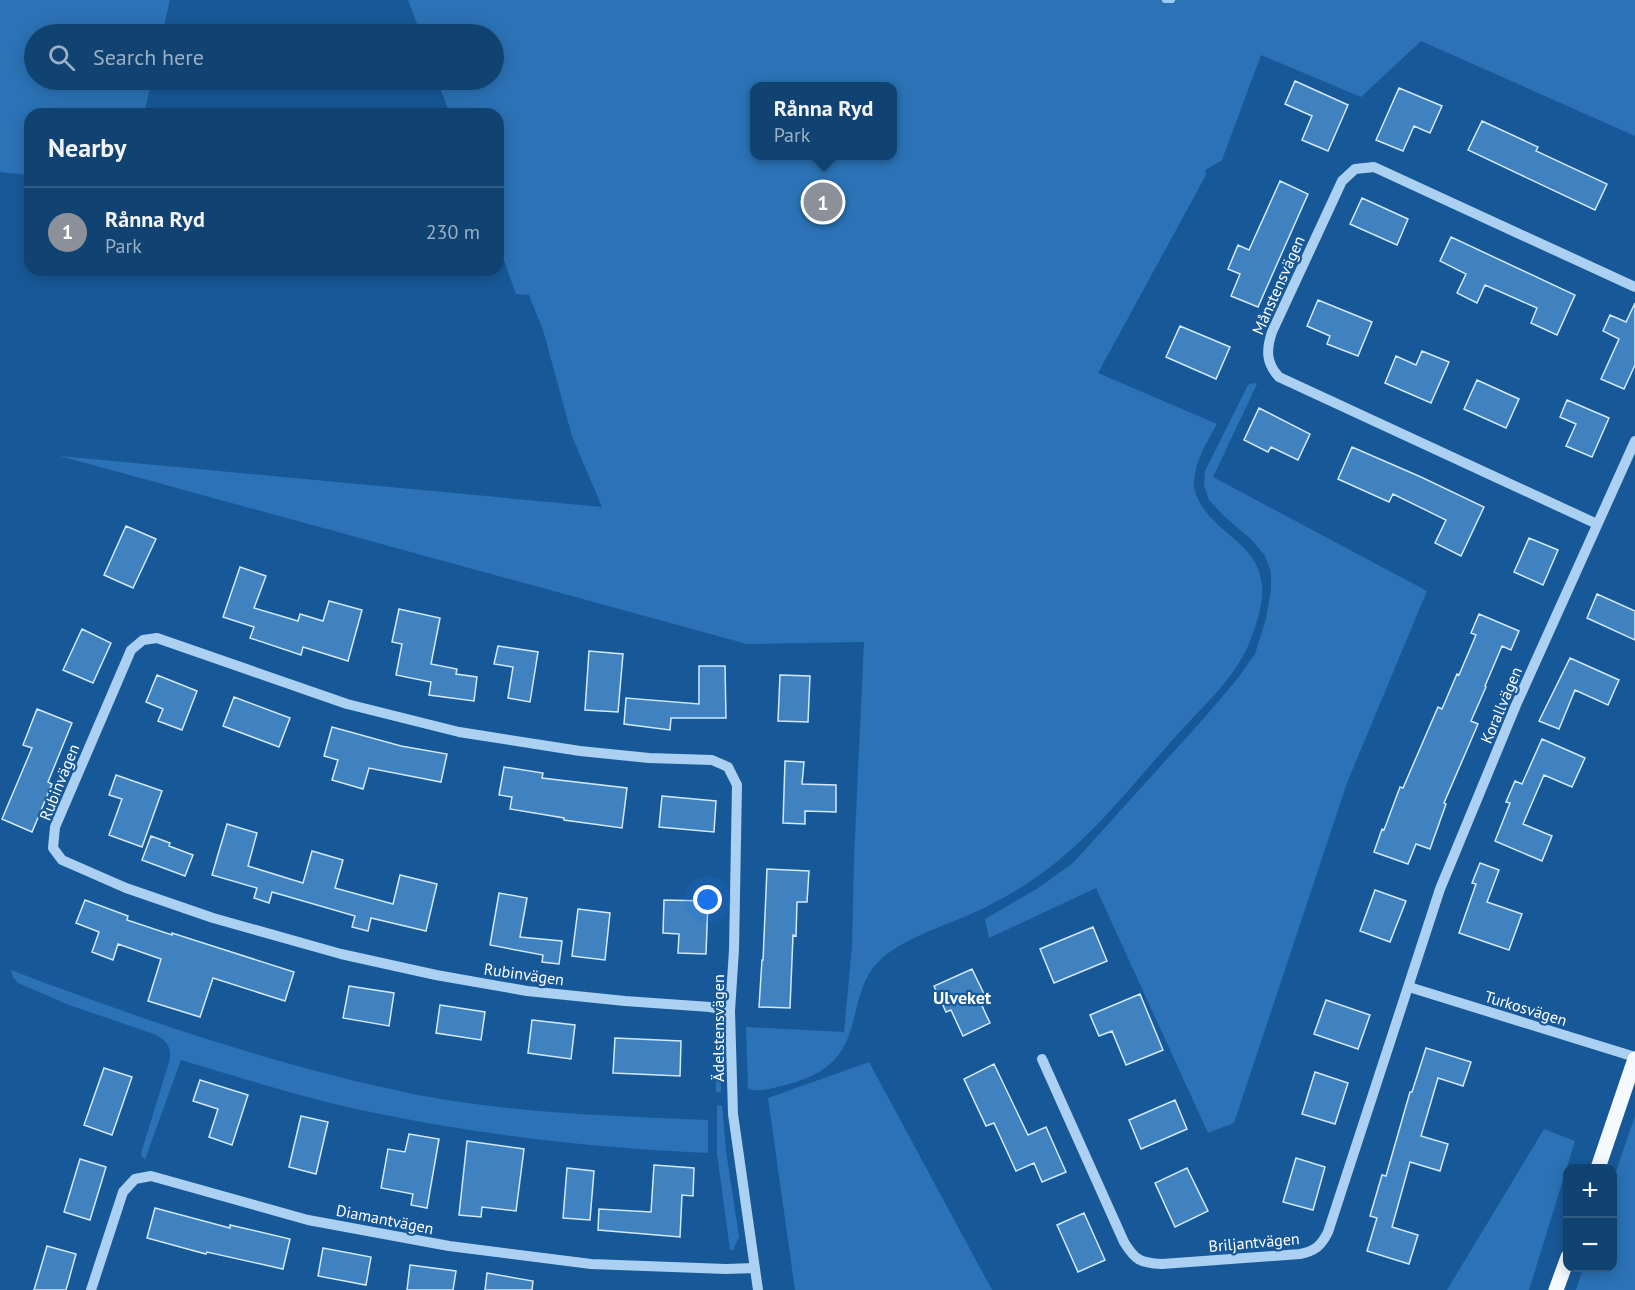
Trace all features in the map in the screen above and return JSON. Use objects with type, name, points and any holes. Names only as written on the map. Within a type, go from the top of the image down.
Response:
[{"type":"main road","points":[[1599,1164],[1635,1058]]},
{"type":"main road","points":[[1556,1290],[1563,1271]]},
{"type":"street","name":"Månstensvägen","points":[[1597,524],[1279,377],[1271,368],[1267,345],[1342,181],[1355,169],[1374,167],[1635,287]]},
{"type":"street","name":"Korallvägen","points":[[1409,987],[1440,889],[1516,705],[1635,441]]},
{"type":"street","name":"Rubinvägen","points":[[728,767],[712,760],[649,758],[580,751],[459,732],[347,704],[157,638],[143,640],[131,650],[55,827],[53,848],[62,860],[126,888],[213,918],[341,954],[436,975],[527,991],[710,1007],[730,1011]]},
{"type":"street","name":"Ädelstensvägen","points":[[728,767],[737,785],[734,950],[730,1011],[733,1114],[758,1290]]},
{"type":"street","name":"Turkosvägen","points":[[1409,987],[1635,1058]]},
{"type":"street","name":"Briljantvägen","points":[[1042,1059],[1124,1242],[1133,1257],[1147,1263],[1162,1264],[1300,1254],[1319,1247],[1328,1232],[1409,987]]},
{"type":"street","name":"Diamantvägen","points":[[91,1290],[123,1192],[135,1179],[151,1176],[308,1220],[449,1246],[591,1264],[755,1268]]},
{"type":"shaded area","points":[[0,0],[170,0],[164,24],[24,24],[24,90],[150,90],[145,108],[24,108],[24,174],[0,172]]},
{"type":"shaded area","points":[[408,0],[1635,0],[1635,136],[1421,41],[1361,97],[1261,55],[1222,160],[1205,170],[1206,175],[1098,373],[1217,424],[1199,459],[1194,486],[1197,498],[1206,512],[1244,548],[1259,571],[1262,583],[1261,608],[1248,646],[1234,670],[1216,693],[1104,818],[1064,856],[1043,873],[1003,898],[918,936],[887,954],[872,970],[863,988],[846,1043],[835,1059],[817,1073],[789,1084],[758,1090],[748,1089],[746,1027],[844,1032],[852,947],[864,642],[747,644],[60,456],[602,507],[572,436],[543,330],[529,295],[516,294],[504,261],[504,108],[448,108],[441,90],[504,90],[504,24],[417,24]]},
{"type":"shaded area","points":[[1257,384],[1213,477],[1427,591],[1347,783],[1234,1123],[1208,1133],[1096,888],[989,938],[985,919],[1038,888],[1073,863],[1205,717],[1255,654],[1266,619],[1271,590],[1271,572],[1265,556],[1253,541],[1209,500],[1204,485],[1205,471],[1248,385]]},
{"type":"shaded area","points":[[11,970],[143,1018],[245,1051],[418,1095],[526,1110],[708,1120],[708,1153],[620,1148],[443,1126],[334,1104],[181,1060],[145,1159],[141,1156],[142,1150],[170,1059],[167,1044],[154,1034],[69,1005],[18,983]]},
{"type":"shaded area","points":[[714,1024],[720,1033],[721,1092],[716,1092]]},
{"type":"shaded area","points":[[869,1062],[992,1290],[795,1290],[768,1098]]},
{"type":"shaded area","points":[[722,1105],[726,1151],[739,1237],[733,1250],[730,1250],[717,1153],[717,1106]]},
{"type":"shaded area","points":[[1635,1116],[1635,1290],[1576,1290],[1582,1272],[1617,1272],[1617,1168]]},
{"type":"shaded area","points":[[1544,1129],[1575,1141],[1568,1164],[1563,1164],[1563,1180],[1529,1290],[1447,1290]]},
{"type":"building","points":[[1295,81],[1348,105],[1328,151],[1302,140],[1312,116],[1285,104]]},
{"type":"building","points":[[1399,88],[1442,106],[1430,133],[1414,126],[1403,151],[1376,140]]},
{"type":"building","points":[[1482,121],[1538,147],[1536,151],[1607,184],[1595,210],[1468,150]]},
{"type":"building","points":[[1280,181],[1308,194],[1258,307],[1231,296],[1240,274],[1228,269],[1238,245],[1249,250]]},
{"type":"building","points":[[1362,198],[1408,219],[1397,245],[1350,224]]},
{"type":"building","points":[[1451,237],[1575,295],[1557,335],[1531,323],[1537,308],[1485,285],[1477,303],[1457,293],[1466,274],[1440,261]]},
{"type":"building","points":[[1318,300],[1372,322],[1358,356],[1327,344],[1330,336],[1307,326]]},
{"type":"building","points":[[1635,303],[1635,365],[1624,389],[1601,379],[1619,339],[1603,331],[1610,315],[1626,322]]},
{"type":"building","points":[[1180,326],[1230,347],[1216,379],[1166,357]]},
{"type":"building","points":[[1422,351],[1449,362],[1431,403],[1385,383],[1396,356],[1416,365]]},
{"type":"building","points":[[1477,380],[1519,399],[1506,428],[1464,409]]},
{"type":"building","points":[[1567,400],[1609,418],[1592,457],[1566,446],[1576,424],[1560,417]]},
{"type":"building","points":[[1259,408],[1310,434],[1298,460],[1271,447],[1268,452],[1244,440]]},
{"type":"building","points":[[1352,447],[1484,507],[1461,556],[1435,543],[1446,520],[1393,494],[1389,502],[1338,479]]},
{"type":"building","points":[[126,526],[156,539],[133,588],[104,575]]},
{"type":"building","points":[[1529,538],[1558,550],[1543,585],[1514,572]]},
{"type":"building","points":[[240,567],[266,576],[254,608],[298,621],[300,614],[323,621],[329,601],[362,610],[348,661],[303,647],[301,655],[250,638],[254,627],[223,617]]},
{"type":"building","points":[[1597,594],[1635,611],[1635,640],[1587,618]]},
{"type":"building","points":[[399,609],[440,618],[431,664],[457,669],[456,674],[477,677],[474,701],[429,695],[431,682],[396,675],[402,644],[392,642]]},
{"type":"building","points":[[1479,614],[1519,631],[1511,650],[1502,646],[1485,686],[1471,721],[1478,724],[1444,803],[1446,804],[1430,849],[1416,844],[1408,864],[1374,852],[1400,787],[1403,788],[1438,707],[1442,709],[1457,674],[1459,675],[1476,635],[1471,633]]},
{"type":"building","points":[[82,629],[111,643],[93,683],[63,670]]},
{"type":"building","points":[[498,646],[538,652],[530,702],[508,698],[513,667],[494,664]]},
{"type":"building","points":[[589,651],[623,654],[618,712],[585,710]]},
{"type":"building","points":[[1570,658],[1619,680],[1608,705],[1575,690],[1559,729],[1539,721]]},
{"type":"building","points":[[699,666],[725,666],[726,718],[671,718],[670,730],[624,724],[626,698],[699,704]]},
{"type":"building","points":[[157,675],[197,691],[182,730],[158,721],[163,709],[146,702]]},
{"type":"building","points":[[780,675],[810,676],[808,722],[778,721]]},
{"type":"building","points":[[234,697],[290,718],[279,747],[223,726]]},
{"type":"building","points":[[37,709],[72,723],[48,782],[52,784],[32,832],[2,819],[32,748],[23,745]]},
{"type":"building","points":[[332,727],[401,746],[447,754],[441,782],[369,768],[363,789],[332,780],[338,760],[324,756]]},
{"type":"building","points":[[1542,739],[1585,758],[1572,787],[1544,775],[1523,824],[1552,836],[1542,861],[1495,841],[1510,803],[1506,802],[1515,781],[1522,784]]},
{"type":"building","points":[[785,761],[804,762],[802,784],[836,785],[836,812],[805,811],[805,824],[783,823]]},
{"type":"building","points":[[504,767],[543,773],[542,778],[627,788],[622,828],[564,820],[564,818],[510,809],[512,797],[499,795]]},
{"type":"building","points":[[116,775],[162,791],[142,847],[109,835],[122,799],[109,795]]},
{"type":"building","points":[[662,796],[716,801],[714,832],[659,827]]},
{"type":"building","points":[[227,824],[257,833],[248,866],[303,883],[312,851],[343,860],[335,888],[393,904],[400,875],[437,884],[426,931],[371,918],[368,931],[352,927],[355,916],[272,892],[269,903],[254,898],[257,888],[212,875]]},
{"type":"building","points":[[151,836],[193,855],[185,876],[142,860]]},
{"type":"building","points":[[1480,863],[1499,870],[1487,902],[1522,914],[1509,950],[1459,933],[1476,884],[1472,883]]},
{"type":"building","points":[[767,869],[809,871],[807,902],[797,902],[796,936],[793,935],[790,1008],[759,1007]]},
{"type":"building","points":[[1375,890],[1406,901],[1390,942],[1360,931]]},
{"type":"building","points":[[499,893],[527,898],[520,937],[562,941],[559,964],[542,962],[543,955],[490,945]]},
{"type":"building","points":[[85,900],[128,916],[127,920],[294,972],[285,1001],[213,978],[200,1017],[148,1001],[161,959],[118,944],[113,960],[92,952],[99,932],[76,923]]},
{"type":"building","points":[[664,900],[708,901],[706,954],[678,953],[679,934],[663,933]]},
{"type":"building","points":[[578,909],[610,913],[605,960],[572,956]]},
{"type":"building","points":[[1093,927],[1107,961],[1054,983],[1040,949]]},
{"type":"building","points":[[972,969],[984,994],[978,997],[990,1023],[963,1036],[951,1010],[946,1012],[934,986]]},
{"type":"building","points":[[349,986],[394,993],[389,1026],[343,1018]]},
{"type":"building","points":[[1140,994],[1163,1050],[1126,1065],[1112,1031],[1099,1036],[1090,1015]]},
{"type":"building","points":[[1326,1000],[1370,1015],[1358,1049],[1314,1034]]},
{"type":"building","points":[[440,1005],[485,1012],[481,1040],[436,1033]]},
{"type":"building","points":[[532,1020],[575,1025],[571,1059],[528,1053]]},
{"type":"building","points":[[615,1038],[681,1041],[680,1076],[613,1073]]},
{"type":"building","points":[[1426,1048],[1471,1062],[1463,1086],[1438,1078],[1421,1136],[1448,1144],[1440,1171],[1410,1162],[1392,1227],[1418,1235],[1409,1264],[1367,1251],[1377,1218],[1370,1216],[1382,1175],[1386,1176],[1410,1092],[1412,1092]]},
{"type":"building","points":[[994,1064],[1028,1135],[1046,1127],[1066,1172],[1042,1182],[1034,1163],[1016,1171],[994,1123],[986,1126],[964,1079]]},
{"type":"building","points":[[104,1068],[132,1077],[112,1135],[84,1125]]},
{"type":"building","points":[[1315,1072],[1348,1083],[1335,1124],[1302,1114]]},
{"type":"building","points":[[200,1080],[248,1095],[232,1145],[209,1137],[218,1109],[193,1101]]},
{"type":"building","points":[[1175,1100],[1187,1129],[1141,1149],[1129,1120]]},
{"type":"building","points":[[301,1116],[328,1122],[316,1174],[289,1167]]},
{"type":"building","points":[[409,1134],[439,1139],[427,1208],[411,1205],[413,1194],[381,1188],[388,1149],[405,1152]]},
{"type":"building","points":[[467,1141],[524,1149],[516,1211],[482,1207],[481,1217],[459,1215]]},
{"type":"building","points":[[1296,1158],[1325,1167],[1313,1210],[1283,1202]]},
{"type":"building","points":[[80,1159],[106,1167],[90,1220],[64,1212]]},
{"type":"building","points":[[654,1165],[694,1168],[693,1196],[682,1195],[680,1237],[598,1230],[599,1209],[651,1212]]},
{"type":"building","points":[[567,1168],[594,1171],[590,1220],[563,1218]]},
{"type":"building","points":[[1187,1168],[1208,1211],[1175,1227],[1155,1183]]},
{"type":"building","points":[[155,1208],[230,1228],[230,1225],[290,1239],[283,1269],[207,1252],[206,1254],[147,1238]]},
{"type":"building","points":[[1084,1213],[1105,1260],[1078,1272],[1057,1225]]},
{"type":"building","points":[[47,1246],[76,1254],[66,1290],[34,1290]]},
{"type":"building","points":[[323,1248],[371,1257],[366,1285],[318,1276]]},
{"type":"building","points":[[410,1265],[456,1271],[453,1290],[407,1290]]},
{"type":"building","points":[[487,1273],[533,1281],[532,1290],[485,1290]]},
{"type":"waterway","points":[[1165,0],[1172,0]]},
{"type":"place","name":"Rånna Ryd","points":[[823,202]]},
{"type":"district","name":"Ulveket","points":[[962,997]]}]
